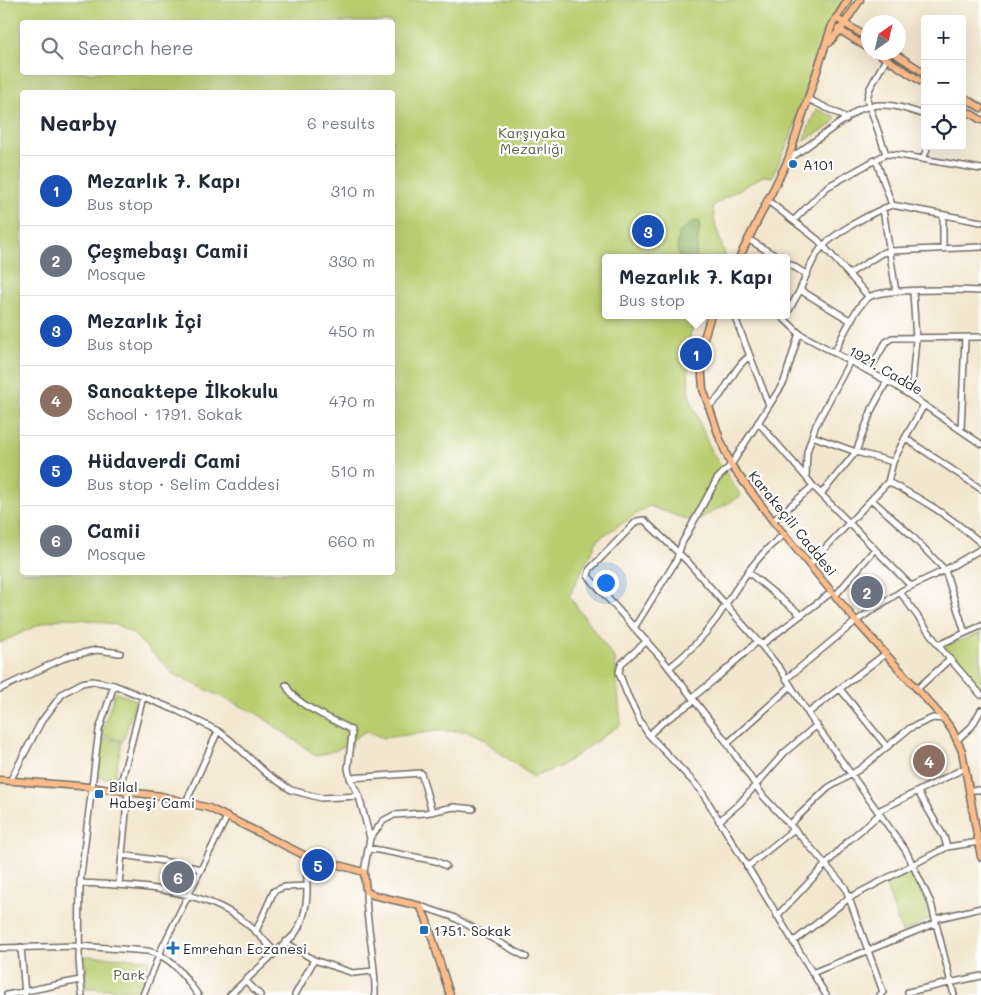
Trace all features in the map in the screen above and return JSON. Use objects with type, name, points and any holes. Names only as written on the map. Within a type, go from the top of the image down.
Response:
[{"type":"main road","points":[[741,254],[788,160],[832,25],[848,0]]},
{"type":"main road","points":[[826,46],[840,30],[860,0]]},
{"type":"main road","points":[[836,18],[861,34]]},
{"type":"main road","points":[[832,25],[861,44]]},
{"type":"main road","points":[[888,60],[921,81]]},
{"type":"main road","points":[[905,60],[921,70]]},
{"type":"main road","points":[[966,99],[981,108]]},
{"type":"main road","points":[[966,111],[981,120]]},
{"type":"main road","name":"Karakeçili Caddesi","points":[[710,319],[700,350],[703,389],[731,465],[773,521],[856,622],[944,719],[962,751],[981,857]]},
{"type":"main road","points":[[0,780],[91,787],[161,796],[186,802],[209,808],[306,856],[364,872],[366,891],[373,895],[420,906],[426,918],[450,995]]},
{"type":"street","points":[[885,60],[870,88],[867,99],[886,154]]},
{"type":"street","points":[[808,99],[841,115],[846,120]]},
{"type":"street","points":[[788,160],[858,110],[868,106],[880,104],[895,105],[921,113]]},
{"type":"street","points":[[923,159],[926,150]]},
{"type":"street","points":[[794,220],[827,187],[886,154],[981,169]]},
{"type":"street","points":[[876,160],[892,205]]},
{"type":"street","points":[[767,200],[794,220],[823,246],[870,297]]},
{"type":"street","points":[[790,305],[823,246],[839,234],[892,205],[981,222]]},
{"type":"street","points":[[883,209],[896,292]]},
{"type":"street","points":[[942,248],[943,215]]},
{"type":"street","points":[[748,239],[772,254]]},
{"type":"street","points":[[849,274],[882,253],[890,251],[981,247]]},
{"type":"street","points":[[790,264],[806,274]]},
{"type":"street","points":[[800,290],[851,321]]},
{"type":"street","points":[[834,353],[851,321],[863,303],[870,297],[896,292],[981,290]]},
{"type":"street","points":[[911,396],[916,339],[913,292]]},
{"type":"street","points":[[736,319],[769,405]]},
{"type":"street","name":"1921. Cadde","points":[[784,319],[799,333],[887,381],[981,444]]},
{"type":"street","points":[[634,628],[676,561],[678,552],[718,479],[731,465],[788,373],[799,333]]},
{"type":"street","points":[[869,371],[886,342],[892,338],[981,337]]},
{"type":"street","points":[[961,430],[965,338]]},
{"type":"street","points":[[708,406],[716,401],[742,362],[750,356]]},
{"type":"street","points":[[806,477],[807,452],[812,436],[850,361]]},
{"type":"street","points":[[820,494],[856,452],[872,409],[887,381]]},
{"type":"street","points":[[809,565],[888,482],[893,462],[924,405]]},
{"type":"street","points":[[758,422],[820,494],[911,586]]},
{"type":"street","points":[[812,436],[856,452],[893,462]]},
{"type":"street","points":[[905,438],[981,489]]},
{"type":"street","points":[[888,482],[938,508],[958,522],[981,543]]},
{"type":"street","points":[[773,521],[813,486]]},
{"type":"street","points":[[872,500],[909,533],[945,570],[965,633]]},
{"type":"street","points":[[880,995],[883,992],[845,887],[763,796],[728,743],[669,668],[589,578],[588,570],[639,520],[644,520],[678,552],[760,643],[914,864],[936,921],[954,995]]},
{"type":"street","points":[[669,668],[682,658],[705,632],[736,586],[773,543],[785,534]]},
{"type":"street","points":[[649,735],[760,643],[834,594],[875,549]]},
{"type":"street","points":[[786,678],[856,622],[900,592],[945,570],[981,549]]},
{"type":"street","points":[[748,572],[801,615]]},
{"type":"street","points":[[900,592],[938,645],[981,695]]},
{"type":"street","points":[[938,645],[981,626]]},
{"type":"street","points":[[647,641],[622,663],[619,670],[626,694],[635,712],[649,735],[700,789],[826,995]]},
{"type":"street","points":[[0,689],[68,656],[97,650],[120,653]]},
{"type":"street","points":[[808,713],[885,654]]},
{"type":"street","points":[[917,689],[950,659]]},
{"type":"street","points":[[10,781],[41,722],[64,693],[82,683],[92,681],[114,685],[218,731],[267,774],[291,790],[321,798],[359,796]]},
{"type":"street","points":[[82,995],[80,980],[80,883],[99,730],[114,685]]},
{"type":"street","points":[[286,685],[289,691],[314,710],[351,730],[348,768],[350,778],[359,796],[370,838],[364,872]]},
{"type":"street","points":[[728,743],[791,686]]},
{"type":"street","points":[[840,689],[888,746]]},
{"type":"street","points":[[119,791],[143,698]]},
{"type":"street","points":[[957,740],[972,726],[980,713]]},
{"type":"street","points":[[748,867],[791,827],[828,788],[852,774],[910,728],[933,718],[944,719]]},
{"type":"street","points":[[719,821],[740,803],[784,753],[817,725]]},
{"type":"street","points":[[186,802],[218,731]]},
{"type":"street","points":[[777,916],[848,841],[879,812],[965,768]]},
{"type":"street","points":[[350,778],[422,773],[432,812]]},
{"type":"street","points":[[969,790],[981,790]]},
{"type":"street","points":[[119,885],[128,792]]},
{"type":"street","points":[[918,792],[944,837],[947,847]]},
{"type":"street","points":[[370,838],[383,821],[394,815],[432,812],[454,807],[473,809]]},
{"type":"street","points":[[143,995],[159,954],[227,817]]},
{"type":"street","points":[[793,942],[849,898],[947,847],[978,842]]},
{"type":"street","points":[[368,848],[436,861],[446,866]]},
{"type":"street","points":[[122,855],[201,869]]},
{"type":"street","points":[[230,995],[246,982],[302,925],[308,894],[306,856]]},
{"type":"street","points":[[80,883],[163,890],[202,899],[220,906],[242,920],[256,931],[275,952]]},
{"type":"street","points":[[256,931],[274,891],[284,887],[307,886]]},
{"type":"street","points":[[366,891],[366,910],[374,971],[375,995]]},
{"type":"street","points":[[420,906],[452,917],[526,957]]},
{"type":"street","points":[[812,973],[869,951],[936,921],[981,908]]},
{"type":"street","points":[[285,942],[314,960],[353,973],[374,971]]},
{"type":"street","points":[[0,948],[80,946],[143,950],[159,954],[170,960],[178,967],[198,995]]},
{"type":"street","points":[[21,947],[25,993]]},
{"type":"street","points":[[294,995],[314,960]]},
{"type":"street","points":[[908,992],[981,976]]},
{"type":"street","points":[[7,995],[25,993],[80,980]]},
{"type":"street","points":[[246,982],[260,995]]},
{"type":"green space","name":"Karşıyaka Mezarlığı","points":[[0,0],[843,0],[813,60],[804,97],[790,139],[772,177],[763,176],[713,206],[715,224],[725,254],[602,254],[602,319],[696,319],[689,339],[688,393],[710,449],[741,496],[694,522],[649,506],[598,539],[569,596],[615,659],[621,724],[561,766],[533,777],[485,740],[468,731],[438,731],[383,738],[366,731],[337,750],[317,756],[258,714],[175,675],[132,633],[117,625],[65,618],[42,623],[0,643]]},
{"type":"green space","points":[[816,109],[836,117],[832,125],[803,141]]},
{"type":"green space","points":[[695,221],[700,222],[696,254],[679,254],[677,249],[679,232]]},
{"type":"green space","points":[[981,633],[981,686],[977,686],[944,646]]},
{"type":"green space","points":[[115,692],[136,700],[123,741],[101,735]]},
{"type":"green space","points":[[101,738],[122,742],[114,780],[94,776]]},
{"type":"green space","points":[[913,871],[931,918],[902,933],[886,886]]},
{"type":"green space","name":"Park","points":[[85,956],[150,959],[140,990],[86,988]]},
{"type":"place","name":"A101","points":[[793,164]]},
{"type":"place","name":"Mezarlık İçi","points":[[648,231]]},
{"type":"place","name":"Mezarlık 7. Kapı","points":[[696,354]]},
{"type":"place","name":"Çeşmebaşı Camii","points":[[867,592]]},
{"type":"place","name":"Sancaktepe İlkokulu","points":[[929,761]]},
{"type":"place","name":"Bilal Habeşi Cami","points":[[99,794]]},
{"type":"place","name":"Hüdaverdi Cami","points":[[318,865]]},
{"type":"place","name":"Camii","points":[[178,877]]},
{"type":"place","name":"1751. Sokak","points":[[424,930]]},
{"type":"place","name":"Emrehan Eczanesi","points":[[173,948]]}]
